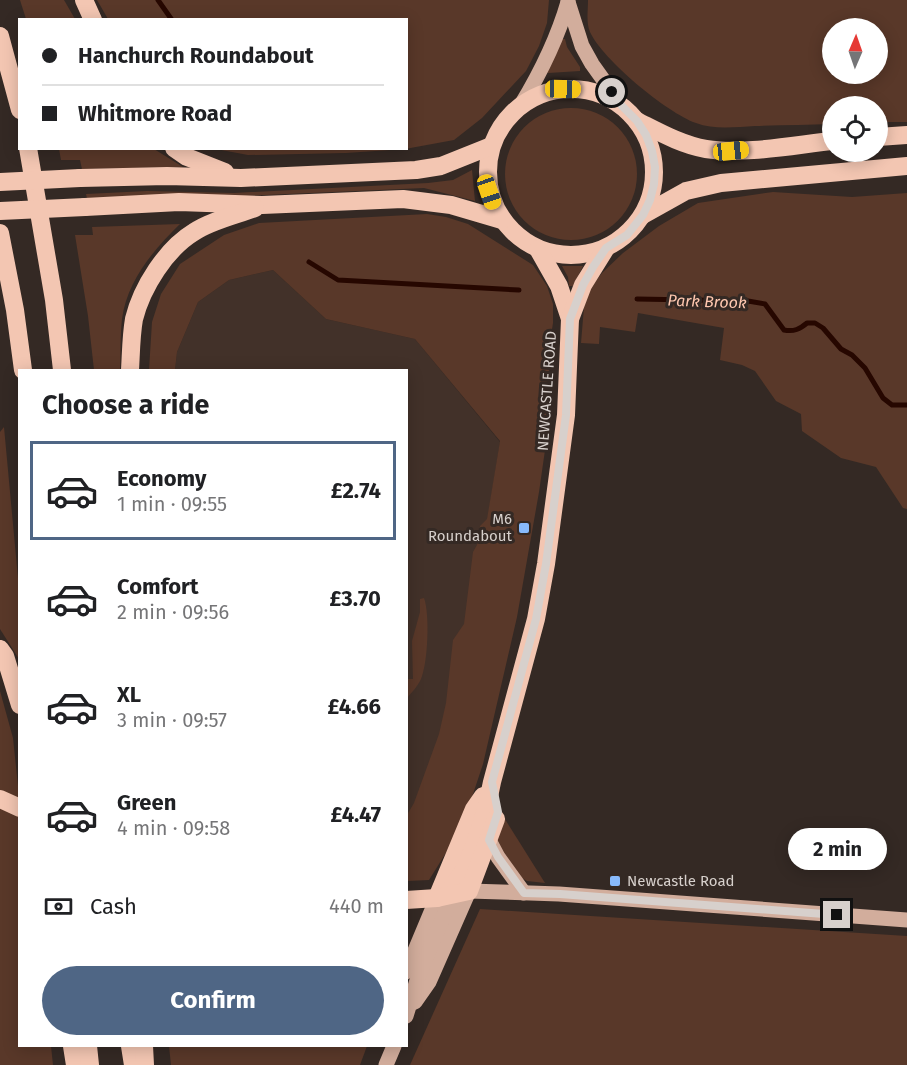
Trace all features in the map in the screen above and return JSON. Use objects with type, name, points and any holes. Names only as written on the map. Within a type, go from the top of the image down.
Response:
[{"type":"highway","points":[[84,0],[92,18]]},
{"type":"highway","points":[[0,36],[18,103]]},
{"type":"highway","points":[[563,89],[594,92],[622,106],[637,121],[652,151],[655,167],[654,184],[643,215],[627,235],[606,248],[590,254],[555,255],[538,249],[518,237],[502,220],[489,192],[488,161],[491,146],[503,124],[520,105],[548,92],[563,89]]},
{"type":"highway","points":[[637,121],[686,144],[707,149],[731,151],[822,142]]},
{"type":"highway","points":[[888,136],[907,135]]},
{"type":"highway","points":[[0,182],[167,176],[241,178],[416,170],[441,166],[491,146]]},
{"type":"highway","points":[[28,150],[54,300],[62,369]]},
{"type":"highway","points":[[178,150],[202,164],[241,178]]},
{"type":"highway","points":[[643,215],[686,191],[720,183],[907,166]]},
{"type":"highway","points":[[0,211],[178,202],[262,205],[403,199],[451,205],[502,220]]},
{"type":"highway","points":[[130,369],[134,322],[138,306],[169,255],[194,231],[262,205]]},
{"type":"highway","points":[[0,233],[15,310],[23,369]]},
{"type":"highway","name":"NEWCASTLE ROAD","points":[[437,898],[474,809],[492,782],[536,619],[546,564],[566,415],[570,319],[583,285],[606,248]]},
{"type":"highway","name":"NEWCASTLE ROAD","points":[[538,249],[559,286],[570,319]]},
{"type":"highway","points":[[0,649],[5,656],[18,698]]},
{"type":"highway","name":"NEWCASTLE ROAD","points":[[469,891],[498,812],[492,782]]},
{"type":"highway","points":[[0,799],[18,807]]},
{"type":"highway","points":[[408,900],[437,898],[469,891]]},
{"type":"highway","points":[[72,1047],[75,1065]]},
{"type":"highway","points":[[88,1047],[90,1065]]},
{"type":"highway","points":[[130,1047],[133,1065]]},
{"type":"highway","points":[[144,1047],[145,1065]]},
{"type":"main road","points":[[520,105],[548,58],[568,1]]},
{"type":"main road","points":[[568,1],[582,46],[622,106]]},
{"type":"main road","points":[[489,840],[498,857],[524,893]]},
{"type":"main road","points":[[469,891],[560,894],[907,920]]},
{"type":"main road","name":"NEWCASTLE ROAD","points":[[408,1011],[418,977],[447,908],[469,891]]},
{"type":"main road","name":"NEWCASTLE ROAD","points":[[408,967],[437,898]]},
{"type":"main road","points":[[386,1065],[394,1047]]},
{"type":"shaded area","points":[[20,0],[64,0],[74,18],[26,18]]},
{"type":"shaded area","points":[[97,0],[549,0],[547,23],[539,46],[526,71],[482,118],[454,140],[408,148],[408,18],[107,18]]},
{"type":"shaded area","points":[[588,0],[907,0],[907,122],[888,122],[888,96],[822,96],[822,124],[725,128],[696,123],[653,97],[621,70],[597,43],[590,32]]},
{"type":"shaded area","points":[[560,39],[565,39],[580,71],[548,73],[546,71]]},
{"type":"shaded area","points":[[571,108],[596,113],[618,127],[632,149],[637,174],[632,199],[618,221],[596,235],[571,240],[546,235],[524,221],[510,199],[505,174],[510,149],[524,127],[546,113]]},
{"type":"shaded area","points":[[59,150],[156,150],[183,167],[82,169],[80,160],[61,160]]},
{"type":"shaded area","points":[[221,150],[390,150],[346,153],[248,155]]},
{"type":"shaded area","points":[[472,170],[475,201],[424,188],[88,203],[86,194],[147,191],[234,193],[428,183],[453,180]]},
{"type":"shaded area","points":[[773,192],[852,197],[907,193],[907,509],[903,508],[876,467],[841,458],[802,431],[801,414],[776,401],[755,371],[742,365],[720,360],[724,328],[638,313],[635,332],[600,327],[599,344],[581,343],[584,307],[591,287],[623,253],[659,226],[698,203]]},
{"type":"shaded area","points":[[427,214],[446,217],[468,224],[533,265],[547,286],[553,304],[549,348],[549,422],[517,617],[483,764],[462,827],[429,880],[408,881],[408,813],[414,803],[439,734],[446,703],[453,640],[464,624],[473,552],[477,545],[480,526],[487,519],[500,441],[415,339],[326,319],[273,270],[229,280],[198,302],[177,352],[175,369],[149,369],[152,322],[161,294],[180,264],[224,235],[259,223]]},
{"type":"shaded area","points":[[180,224],[143,267],[130,292],[122,319],[120,369],[94,369],[75,235],[93,235],[92,227]]},
{"type":"shaded area","points":[[562,266],[583,266],[573,286],[569,286],[568,277]]},
{"type":"shaded area","points":[[273,270],[326,319],[415,339],[500,442],[467,645],[408,852],[408,369],[175,369],[177,352],[198,302],[229,280]]},
{"type":"shaded area","points":[[4,427],[18,578],[18,657],[0,629],[0,432]]},
{"type":"shaded area","points":[[424,598],[426,605],[427,651],[420,682],[408,697],[408,679],[413,679],[412,641],[420,612],[420,599]]},
{"type":"shaded area","points":[[0,691],[13,738],[18,786],[18,1047],[51,1047],[53,1065],[0,1065]]},
{"type":"shaded area","points":[[503,816],[545,883],[527,881],[517,875],[498,844],[498,830]]},
{"type":"shaded area","points":[[480,909],[907,936],[907,1065],[410,1065]]},
{"type":"shaded area","points":[[169,1047],[367,1047],[360,1065],[171,1065]]},
{"type":"waterway","name":"Park Brook","points":[[158,0],[171,18]]},
{"type":"waterway","name":"Park Brook","points":[[309,262],[338,280],[519,290]]},
{"type":"waterway","name":"Park Brook","points":[[637,299],[748,301],[765,304],[784,330],[794,330],[807,323],[815,323],[823,328],[841,349],[852,355],[865,368],[883,398],[892,405],[907,405]]},
{"type":"place","name":"M6 Roundabout","points":[[524,528]]},
{"type":"place","name":"Newcastle Road","points":[[615,881]]},
{"type":"route","points":[[612,92],[646,135],[655,167],[654,184],[643,215],[627,235],[606,248],[593,267],[583,285],[570,319],[566,415],[546,564],[536,619],[492,782],[498,812],[489,840],[510,876],[524,893],[837,915]]}]
